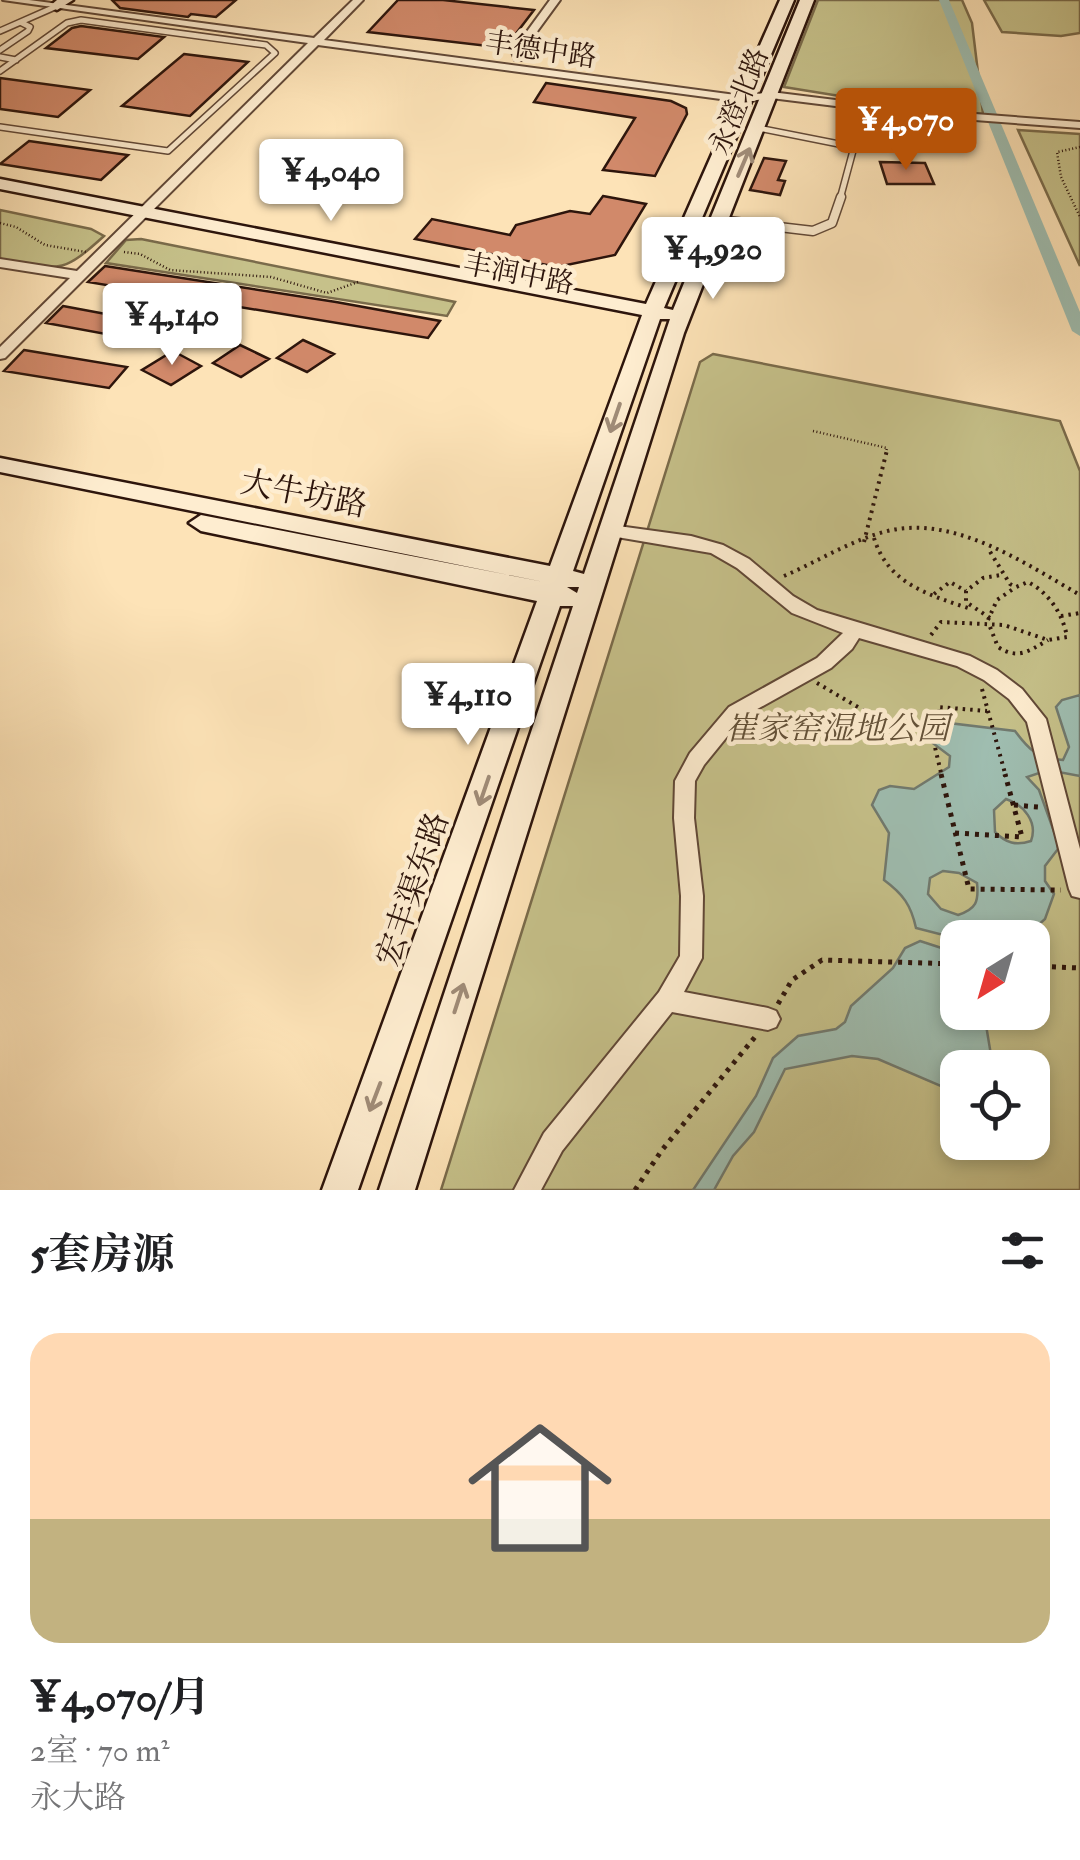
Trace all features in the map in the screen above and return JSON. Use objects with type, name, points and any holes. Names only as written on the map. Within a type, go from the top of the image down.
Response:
[{"type":"street","name":"丰德中路","points":[[8,0],[743,99],[770,95],[1080,125]]},
{"type":"street","points":[[0,355],[358,0]]},
{"type":"street","points":[[519,58],[517,52],[555,0]]},
{"type":"street","name":"永澄北路","points":[[664,322],[743,99],[787,0]]},
{"type":"street","name":"永澄北路","points":[[664,322],[720,220],[807,0]]},
{"type":"street","name":"丰润中路","points":[[0,184],[136,218]]},
{"type":"street","name":"丰润中路","points":[[0,198],[136,218],[664,322]]},
{"type":"street","points":[[0,263],[78,275]]},
{"type":"street","points":[[396,1190],[592,593],[664,322]]},
{"type":"street","name":"宏丰渠东路","points":[[340,1190],[556,587],[664,322]]},
{"type":"street","name":"大牛坊路","points":[[0,465],[556,587]]},
{"type":"street","name":"大牛坊路","points":[[0,482],[592,593]]},
{"type":"street","points":[[611,531],[636,538],[694,541],[749,563],[807,614],[968,662],[1024,700],[1036,719],[1058,808],[1071,890]]},
{"type":"street","points":[[527,1190],[553,1142],[667,1000],[691,958],[692,896],[684,818],[685,781],[707,742],[736,712],[804,676],[846,644],[854,630]]},
{"type":"street","points":[[667,1000],[768,1019]]},
{"type":"lane","points":[[0,31],[22,23],[51,4]]},
{"type":"lane","points":[[0,72],[67,23],[81,20],[266,44],[275,53],[168,152],[0,127]]},
{"type":"lane","points":[[13,62],[0,56],[28,31],[30,27],[22,23]]},
{"type":"lane","points":[[720,220],[813,231],[832,223],[836,214],[854,146],[758,128]]},
{"type":"path","points":[[1080,147],[1057,152],[1061,178],[1080,217]]},
{"type":"path","points":[[0,223],[16,227],[45,245],[86,252]]},
{"type":"path","points":[[116,251],[140,254],[170,270],[270,277],[327,293],[358,282]]},
{"type":"path","points":[[813,431],[887,448],[864,542]]},
{"type":"path","points":[[769,582],[891,530],[933,530],[987,548],[1080,595]]},
{"type":"path","points":[[874,538],[879,554],[909,587],[990,618]]},
{"type":"path","points":[[987,548],[1001,575],[1016,586]]},
{"type":"path","points":[[966,591],[983,578],[1001,575]]},
{"type":"path","points":[[934,594],[950,582],[966,591]]},
{"type":"path","points":[[1034,583],[1061,616],[1067,636],[1048,640],[1018,656],[998,646],[987,627],[997,600],[1016,586],[1034,583]]},
{"type":"path","points":[[966,591],[971,609]]},
{"type":"path","points":[[1061,616],[1080,613]]},
{"type":"path","points":[[928,649],[941,622],[1004,625],[1048,640]]},
{"type":"path","points":[[955,834],[1022,837],[978,675]]},
{"type":"path","points":[[804,676],[885,723],[941,727],[938,707],[988,712]]},
{"type":"path","points":[[930,726],[968,890],[1071,890]]},
{"type":"path","points":[[1014,805],[1058,808]]},
{"type":"path","points":[[635,1190],[662,1150],[768,1019],[792,980],[822,960],[940,963]]},
{"type":"path","points":[[1050,967],[1080,968]]},
{"type":"green space","points":[[818,0],[962,0],[972,23],[983,114],[920,109],[784,87]]},
{"type":"green space","points":[[984,0],[1080,0],[1080,33],[1061,36],[1002,32]]},
{"type":"green space","points":[[1018,130],[1080,134],[1080,266]]},
{"type":"green space","points":[[0,210],[91,229],[104,236],[77,258],[57,267],[0,259]]},
{"type":"green space","points":[[141,239],[455,302],[447,316],[106,263],[126,240]]},
{"type":"green space","name":"崔家窑湿地公园","points":[[713,354],[1060,421],[1080,471],[1080,1190],[441,1190],[700,362]]},
{"type":"shaded area","points":[[1080,695],[1080,776],[1048,770],[1027,777],[1039,790],[1057,840],[1058,849],[1045,866],[1045,881],[1054,894],[1045,919],[940,920],[940,934],[916,928],[905,901],[884,880],[889,833],[872,805],[879,790],[890,786],[914,789],[949,767],[950,756],[922,735],[916,725],[940,727],[940,722],[1015,731],[1035,752],[1063,760],[1069,747],[1056,707],[1062,700]],"holes":[[[1006,799],[1018,805],[1033,827],[1031,841],[1011,842],[995,832],[994,810]],[[943,871],[959,873],[977,883],[977,900],[958,915],[941,909],[928,894],[930,878]]]},
{"type":"shaded area","points":[[920,941],[940,947],[940,1030],[987,1030],[990,1050],[940,1050],[940,1086],[878,1059],[852,1056],[785,1069],[754,1132],[733,1156],[714,1190],[693,1190],[756,1096],[773,1058],[798,1036],[836,1029],[845,1022],[851,1006],[893,968],[905,948]]},
{"type":"building","points":[[112,0],[236,0],[216,17],[188,17],[120,8]]},
{"type":"building","points":[[398,0],[443,0],[534,10],[505,48],[368,32]]},
{"type":"building","points":[[72,28],[164,37],[138,59],[46,48]]},
{"type":"building","points":[[184,54],[248,62],[190,116],[122,106]]},
{"type":"building","points":[[0,78],[90,90],[58,117],[0,109]]},
{"type":"building","points":[[546,83],[671,101],[686,108],[687,114],[655,176],[603,170],[635,118],[534,102]]},
{"type":"building","points":[[29,141],[128,155],[101,180],[0,164]]},
{"type":"building","points":[[764,158],[786,161],[778,180],[785,181],[780,195],[750,190]]},
{"type":"building","points":[[880,162],[925,163],[934,184],[887,184]]},
{"type":"building","points":[[603,196],[646,204],[615,255],[557,267],[415,239],[432,219],[510,235],[516,225],[570,211],[590,214]]},
{"type":"building","points":[[105,266],[440,321],[428,338],[88,282]]},
{"type":"building","points":[[63,306],[165,325],[149,342],[46,323]]},
{"type":"building","points":[[303,340],[334,354],[307,372],[277,358]]},
{"type":"building","points":[[240,345],[269,359],[241,377],[213,363]]},
{"type":"building","points":[[24,350],[127,367],[109,388],[4,371]]},
{"type":"building","points":[[173,351],[201,366],[171,385],[142,370]]},
{"type":"waterway","points":[[944,0],[1080,331]]}]
